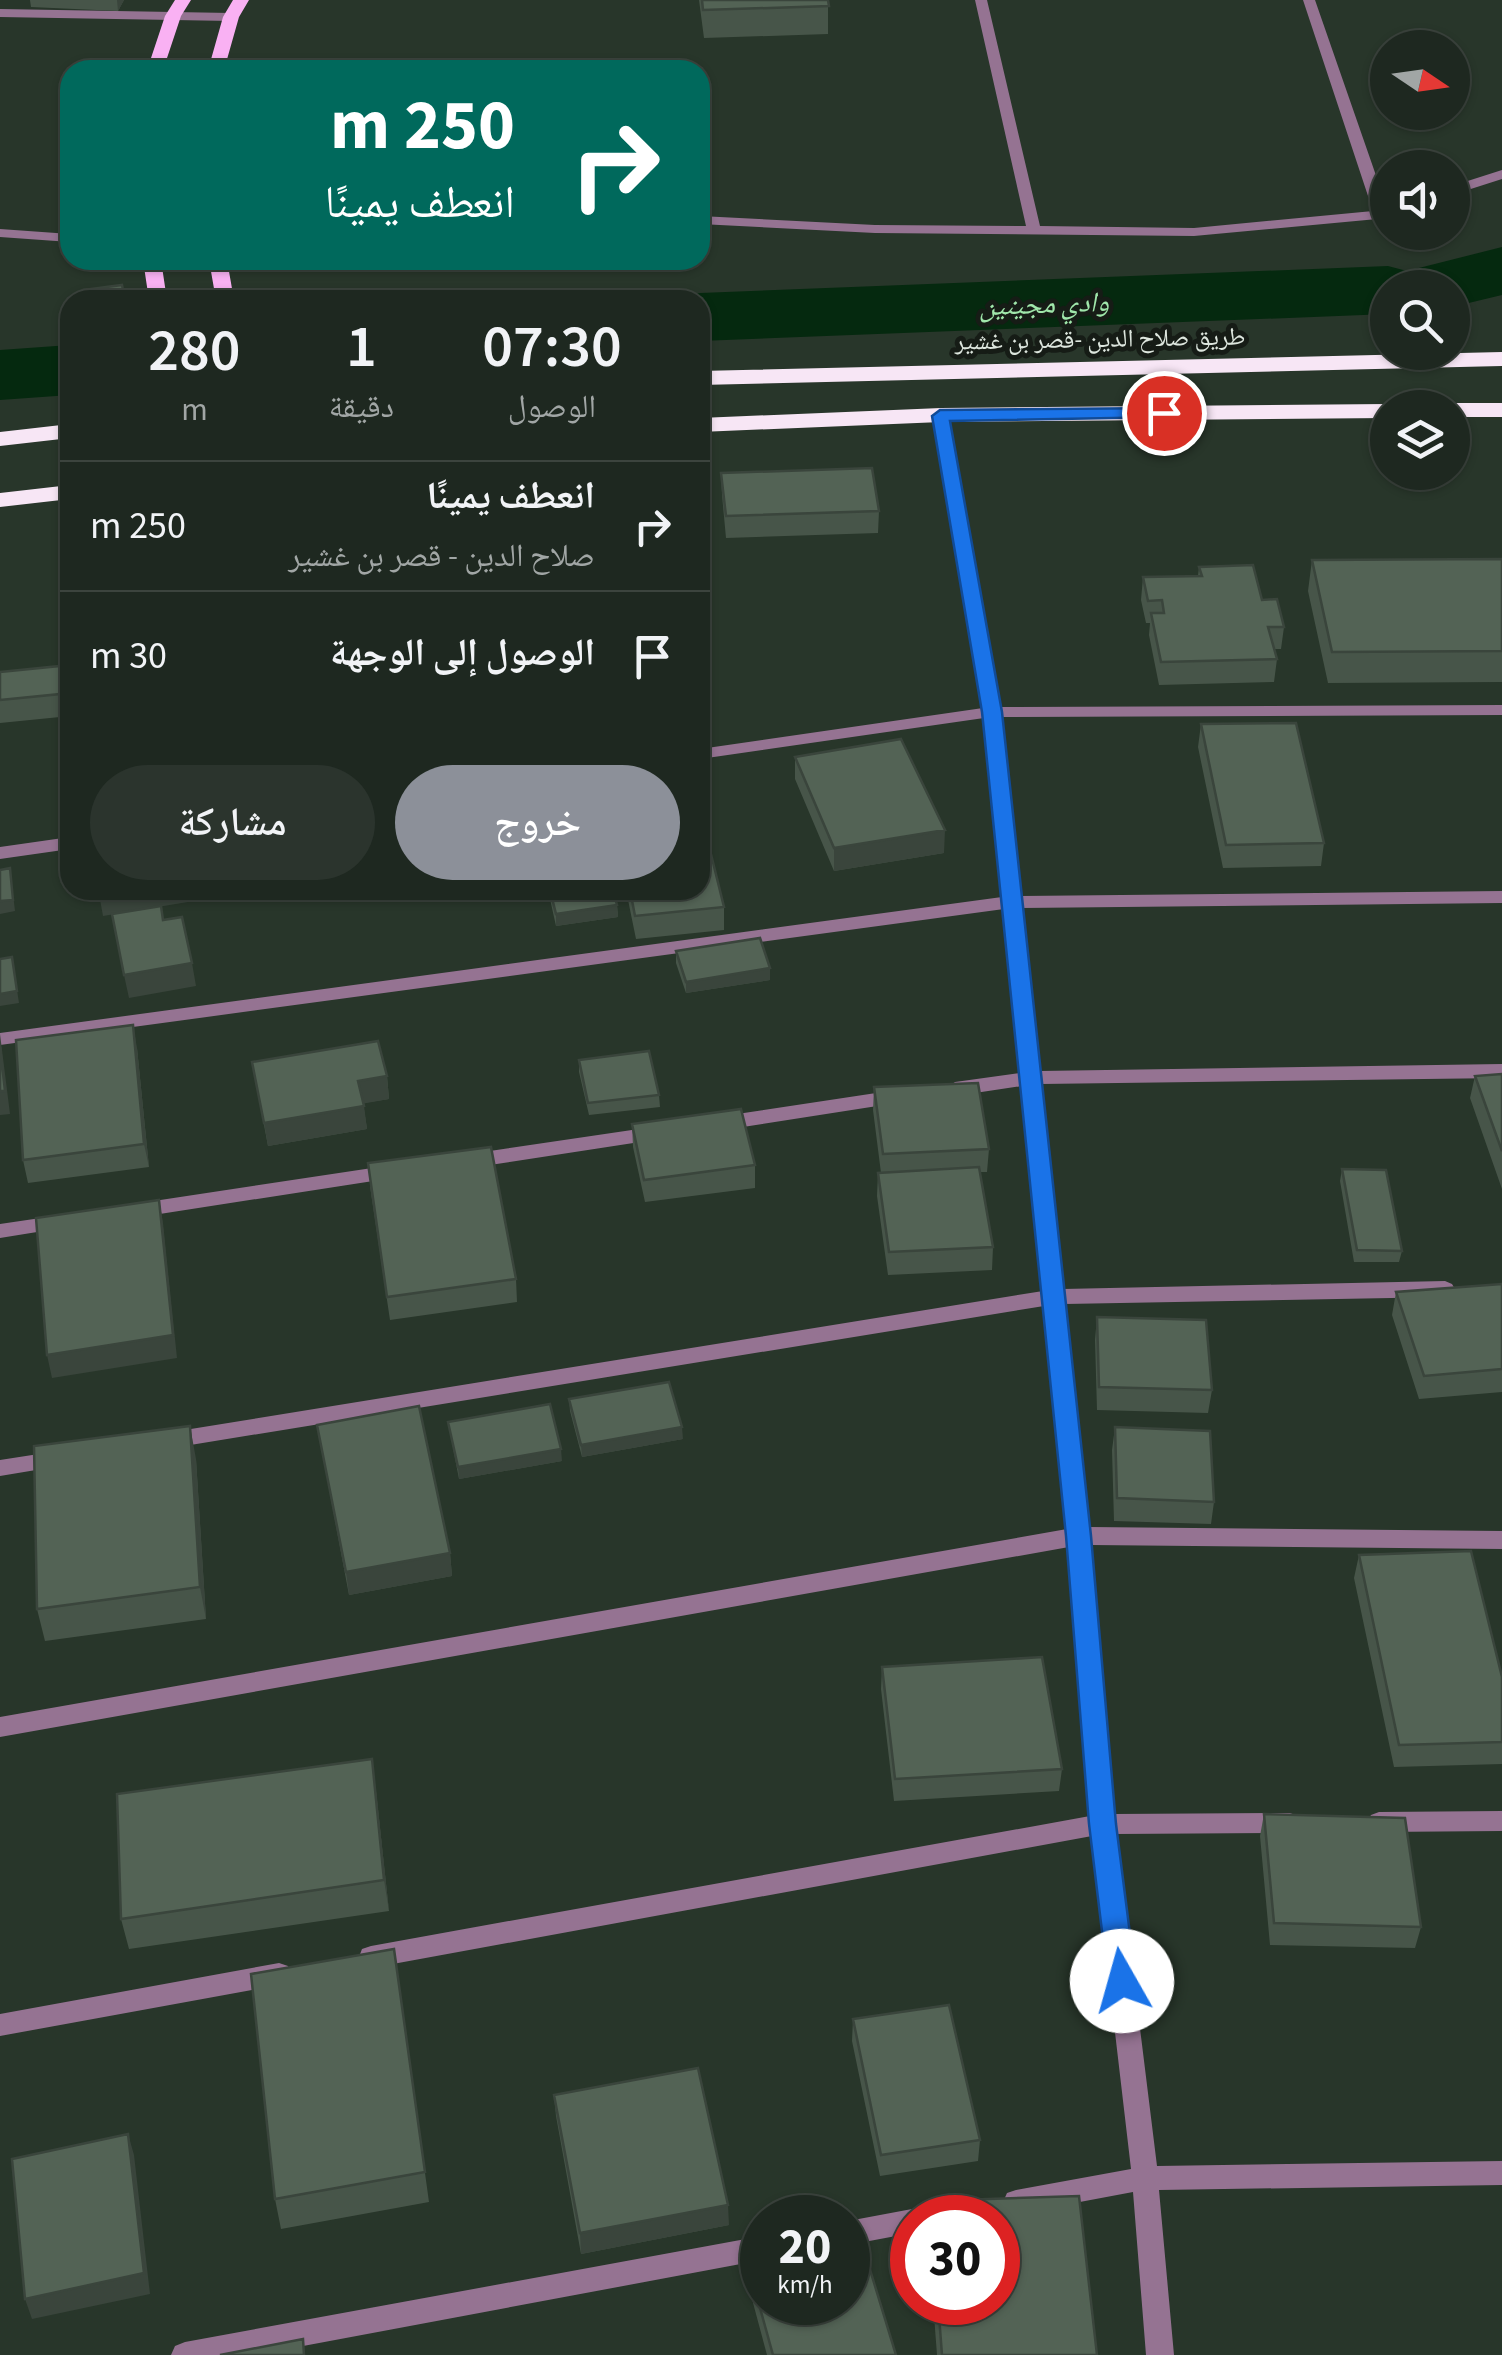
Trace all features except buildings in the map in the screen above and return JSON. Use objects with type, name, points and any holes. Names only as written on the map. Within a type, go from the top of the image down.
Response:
[{"type":"highway","name":"طريق صلاح الدين -قصر بن غشير","points":[[710,378],[1502,359]]},
{"type":"highway","points":[[1470,410],[1502,410]]},
{"type":"highway","points":[[710,424],[940,416],[1370,411]]},
{"type":"highway","points":[[0,440],[60,432]]},
{"type":"highway","points":[[0,500],[60,493]]},
{"type":"main road","points":[[158,60],[173,16],[183,0]]},
{"type":"main road","points":[[219,60],[231,17],[241,0]]},
{"type":"street","points":[[981,0],[1034,232]]},
{"type":"street","points":[[1309,0],[1370,173]]},
{"type":"street","points":[[0,13],[231,17]]},
{"type":"street","points":[[1470,185],[1502,174]]},
{"type":"street","points":[[710,220],[1034,232],[1194,232],[1370,216]]},
{"type":"street","points":[[0,232],[60,237]]},
{"type":"street","points":[[940,416],[992,712],[1079,1536],[1102,1824],[1146,2178],[1160,2355]]},
{"type":"street","points":[[710,753],[992,712],[1502,710]]},
{"type":"street","points":[[0,854],[60,845]]},
{"type":"street","points":[[0,1039],[1011,902],[1502,897]]},
{"type":"street","points":[[455,1163],[1029,1078],[1502,1071]]},
{"type":"street","points":[[119,1213],[416,1169]]},
{"type":"street","points":[[0,1230],[79,1219]]},
{"type":"street","points":[[136,1446],[1052,1296],[1463,1289]]},
{"type":"street","points":[[0,1468],[78,1456]]},
{"type":"street","points":[[0,1727],[1079,1536],[1502,1540]]},
{"type":"street","points":[[1362,1822],[1502,1821]]},
{"type":"street","points":[[348,1962],[1102,1824],[1322,1822]]},
{"type":"street","points":[[0,2025],[310,1969]]},
{"type":"street","points":[[1020,2201],[1146,2178],[1502,2173]]},
{"type":"street","points":[[185,2355],[740,2252]]},
{"type":"waterway","name":"وادي مجينين","points":[[1470,279],[1502,271]]},
{"type":"waterway","name":"وادي مجينين","points":[[710,317],[1370,291]]},
{"type":"waterway","name":"وادي مجينين","points":[[0,375],[60,371]]},
{"type":"route","points":[[1122,1981],[1102,1824],[1079,1536],[992,712],[940,416],[1164,413]]}]
